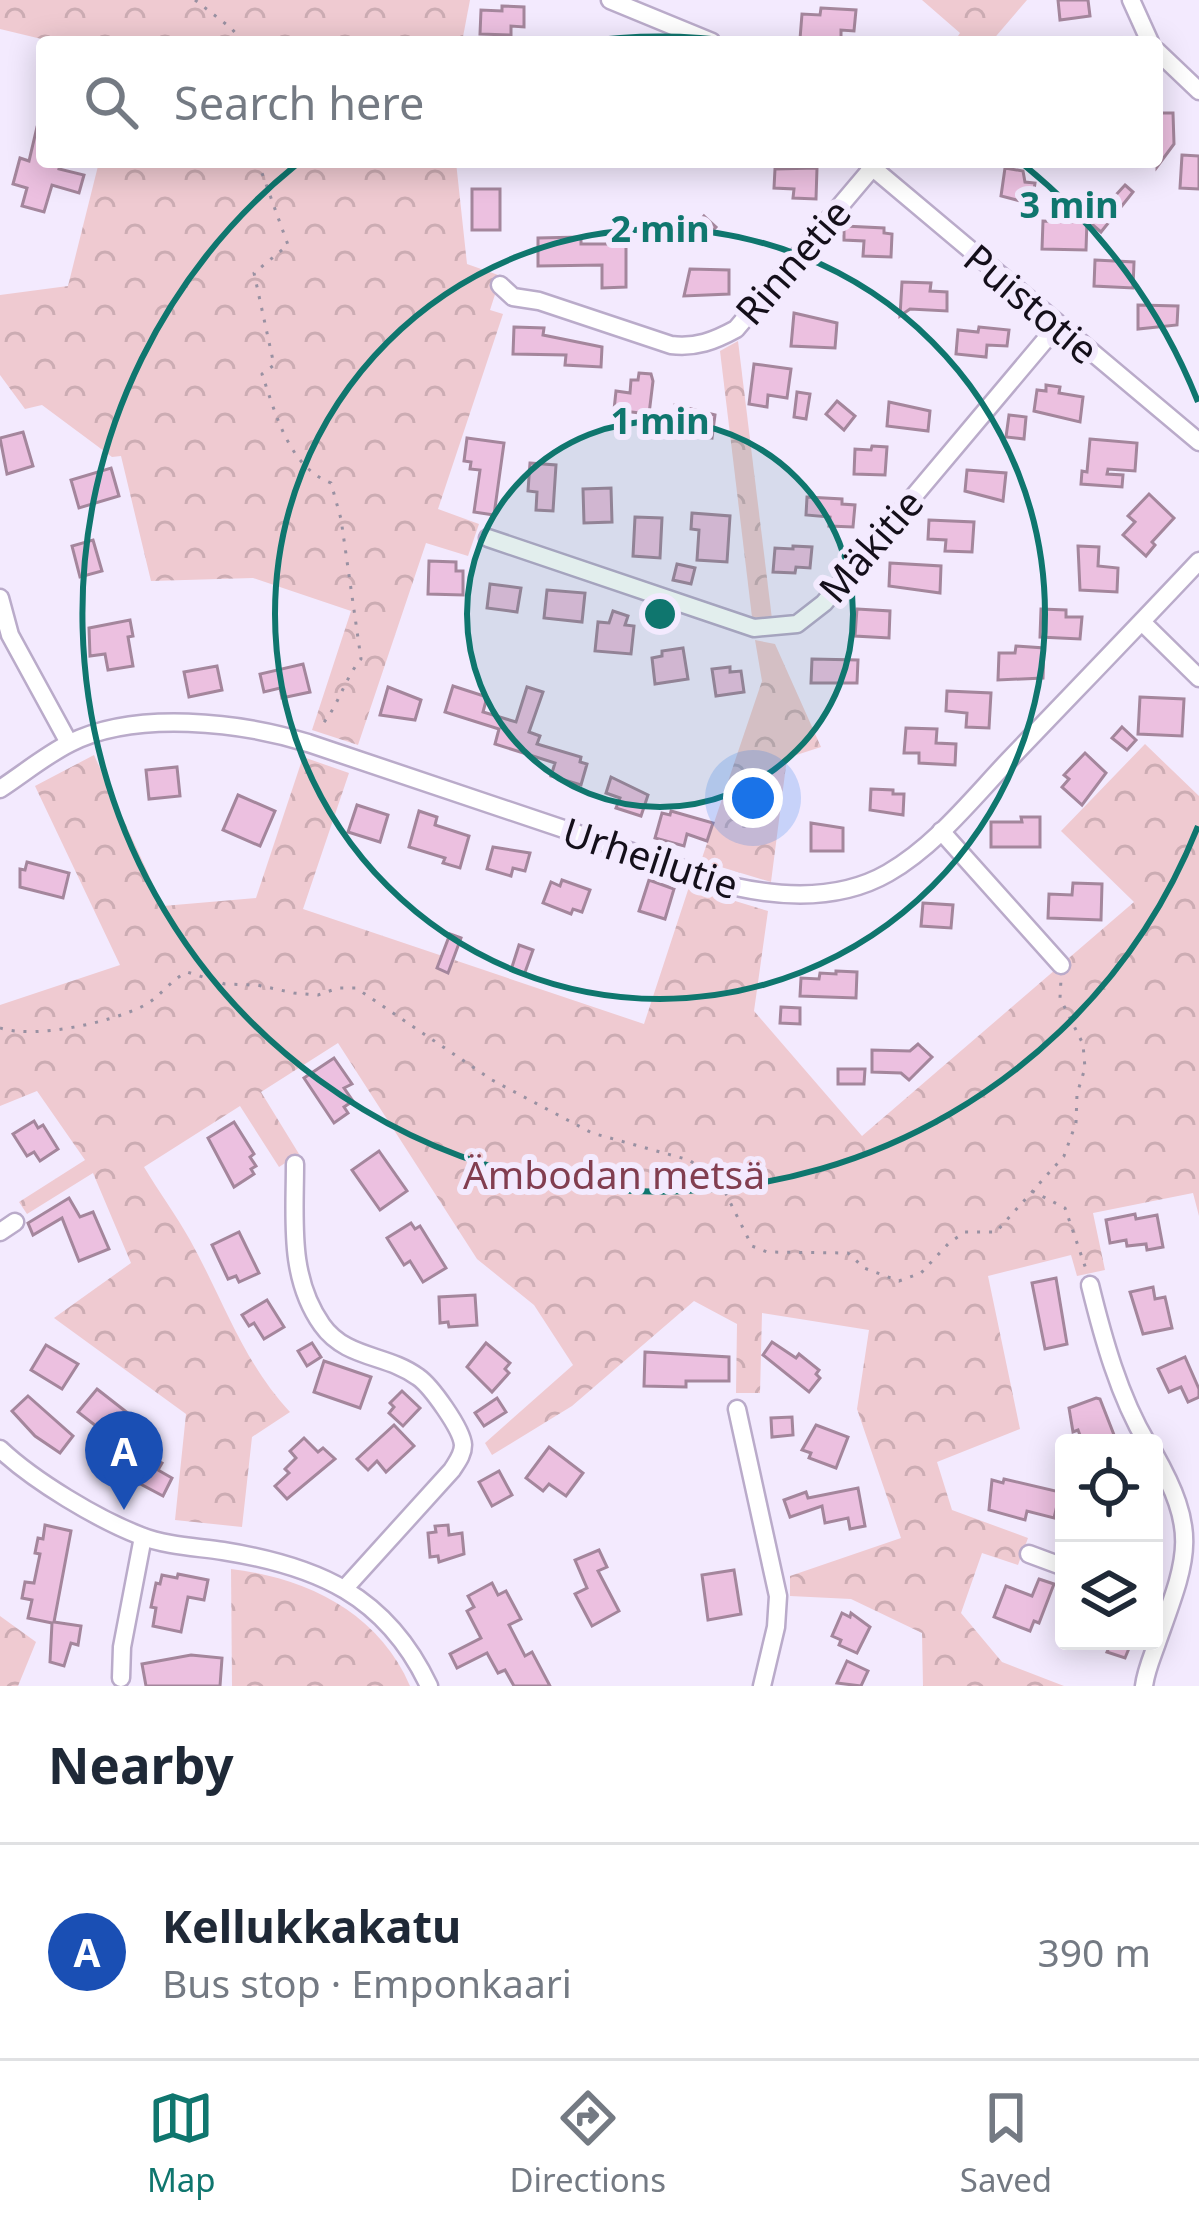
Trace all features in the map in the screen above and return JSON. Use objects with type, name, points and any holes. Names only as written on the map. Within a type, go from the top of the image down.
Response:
[{"type":"street","points":[[610,0],[697,36]]},
{"type":"street","points":[[1131,0],[1147,36]]},
{"type":"street","points":[[1163,59],[1199,91]]},
{"type":"street","name":"Rinnetie","points":[[500,285],[513,297],[539,301],[671,345],[690,347],[718,339],[736,329],[868,168]]},
{"type":"street","name":"Puistotie","points":[[873,168],[1199,442]]},
{"type":"street","name":"Mäkitie","points":[[488,538],[731,622],[774,629],[797,624],[824,602],[1057,326]]},
{"type":"street","name":"Urheilutie","points":[[0,789],[70,743],[123,729],[190,722],[259,728],[696,875],[770,894],[826,894],[888,874],[941,831],[1199,561]]},
{"type":"street","points":[[0,598],[10,635],[70,743]]},
{"type":"street","points":[[1142,622],[1199,678]]},
{"type":"street","points":[[941,831],[1061,965]]},
{"type":"street","points":[[295,1165],[296,1267],[323,1327],[352,1351],[416,1376],[430,1388],[463,1444],[452,1470],[346,1587]]},
{"type":"street","points":[[1090,1285],[1101,1330],[1142,1434]]},
{"type":"street","points":[[737,1409],[778,1596],[762,1686]]},
{"type":"street","points":[[0,1448],[76,1502],[143,1537],[263,1557],[346,1587],[389,1627],[429,1686]]},
{"type":"street","points":[[1163,1466],[1180,1492],[1192,1529],[1193,1571],[1163,1603]]},
{"type":"street","points":[[121,1678],[122,1646],[143,1537]]},
{"type":"street","points":[[1029,1554],[1055,1564]]},
{"type":"street","points":[[1144,1686],[1152,1650]]},
{"type":"path","points":[[195,0],[237,36]]},
{"type":"path","points":[[264,168],[288,245],[254,273],[274,365],[262,374],[278,423],[308,474],[331,483],[341,519],[361,659],[344,680],[337,708],[308,743]]},
{"type":"path","points":[[0,1028],[16,1034],[53,1030],[120,1014],[142,1007],[187,972],[225,984],[306,994],[356,988],[492,1079],[592,1133],[689,1160],[719,1180],[752,1246],[767,1252],[848,1253],[864,1268],[899,1281],[921,1273],[964,1232],[996,1232],[1064,1156],[1076,1124],[1084,1045],[1060,998],[1061,965]]},
{"type":"path","points":[[1032,1191],[1065,1208],[1090,1285]]},
{"type":"green space","points":[[0,0],[470,0],[463,36],[36,38],[0,29]]},
{"type":"green space","points":[[922,0],[1027,0],[996,36],[958,36]]},
{"type":"green space","points":[[98,168],[457,168],[467,264],[501,276],[490,310],[503,314],[438,509],[479,524],[468,556],[426,543],[358,745],[312,730],[351,611],[253,578],[151,581],[121,456],[112,457],[42,405],[25,409],[0,375],[0,295],[68,286]]},
{"type":"green space","points":[[738,341],[772,619],[752,617],[720,351]]},
{"type":"green space","points":[[755,640],[775,644],[821,747],[787,758],[771,882],[701,861],[762,681]]},
{"type":"green space","name":"Ämbodan metsä","points":[[1145,744],[1199,796],[1199,1216],[1193,1193],[1093,1213],[1105,1270],[1077,1276],[1071,1255],[988,1276],[1020,1429],[937,1462],[952,1510],[1028,1538],[1018,1565],[982,1553],[961,1613],[1002,1662],[1064,1686],[923,1686],[922,1633],[851,1599],[790,1596],[790,1576],[901,1538],[857,1409],[869,1330],[762,1313],[760,1393],[736,1393],[737,1324],[694,1301],[572,1406],[492,1455],[485,1443],[573,1365],[534,1305],[477,1259],[338,1043],[261,1092],[299,1154],[279,1167],[240,1106],[144,1167],[190,1240],[246,1351],[290,1412],[252,1437],[242,1527],[175,1520],[186,1414],[54,1318],[131,1263],[93,1173],[27,1214],[19,1202],[85,1160],[37,1091],[0,1106],[0,1005],[120,965],[35,786],[94,755],[163,906],[256,898],[303,757],[349,773],[303,909],[644,1024],[689,887],[768,911],[754,1011],[862,1136],[1134,902],[1061,831]]},
{"type":"green space","points":[[231,1569],[286,1581],[337,1603],[379,1638],[410,1686],[232,1686]]},
{"type":"green space","points":[[0,1616],[36,1642],[18,1686],[0,1686]]},
{"type":"building","points":[[1058,0],[1088,0],[1090,16],[1060,20]]},
{"type":"building","points":[[502,6],[524,7],[524,27],[511,26],[511,35],[480,34],[481,10],[502,11]]},
{"type":"building","points":[[821,8],[856,10],[854,31],[841,30],[841,36],[800,36],[802,14],[820,15]]},
{"type":"building","points":[[1163,113],[1173,113],[1174,144],[1163,159]]},
{"type":"building","points":[[36,131],[36,168],[84,175],[79,193],[52,185],[44,212],[22,206],[27,188],[13,184],[20,158],[29,161]]},
{"type":"building","points":[[1182,155],[1199,156],[1199,189],[1180,188]]},
{"type":"building","points":[[817,168],[816,199],[793,198],[794,189],[774,188],[775,169]]},
{"type":"building","points":[[1005,168],[1023,171],[1025,182],[1035,183],[1032,204],[1001,196]]},
{"type":"building","points":[[1125,185],[1133,192],[1101,232],[1087,220],[1086,250],[1042,249],[1043,221],[1071,222],[1071,208],[1103,209]]},
{"type":"building","points":[[472,189],[500,189],[500,230],[472,230]]},
{"type":"building","points":[[704,216],[716,227],[704,240],[692,230]]},
{"type":"building","points":[[844,226],[884,228],[884,233],[892,234],[891,257],[863,256],[864,241],[844,240]]},
{"type":"building","points":[[581,237],[581,244],[626,244],[626,287],[602,288],[602,265],[538,266],[538,238]]},
{"type":"building","points":[[1095,260],[1134,262],[1133,288],[1094,286]]},
{"type":"building","points":[[690,269],[729,270],[729,294],[684,296]]},
{"type":"building","points":[[902,282],[931,283],[930,291],[947,292],[947,311],[910,309],[900,316]]},
{"type":"building","points":[[1138,305],[1178,306],[1177,325],[1138,329]]},
{"type":"building","points":[[794,313],[837,323],[835,348],[791,346]]},
{"type":"building","points":[[514,327],[544,328],[543,335],[602,347],[601,367],[565,365],[566,355],[513,354]]},
{"type":"building","points":[[979,327],[1009,330],[1007,346],[987,345],[986,357],[956,354],[958,330],[978,332]]},
{"type":"building","points":[[754,364],[791,369],[787,398],[768,395],[767,407],[749,404]]},
{"type":"building","points":[[639,373],[651,374],[653,381],[649,414],[614,410],[616,391],[630,393],[631,380],[638,380]]},
{"type":"building","points":[[1046,385],[1083,397],[1080,422],[1034,411],[1037,390],[1046,391]]},
{"type":"building","points":[[797,392],[810,394],[806,419],[794,417]]},
{"type":"building","points":[[837,401],[855,416],[844,430],[826,414]]},
{"type":"building","points":[[889,402],[930,411],[928,431],[887,426]]},
{"type":"building","points":[[675,405],[715,415],[712,438],[681,434],[682,424],[673,423]]},
{"type":"building","points":[[1009,415],[1026,417],[1024,439],[1006,437]]},
{"type":"building","points":[[23,432],[33,466],[7,474],[0,438]]},
{"type":"building","points":[[467,438],[504,443],[494,515],[474,512],[480,470],[470,469],[471,462],[464,461]]},
{"type":"building","points":[[1090,439],[1137,443],[1135,471],[1108,469],[1107,474],[1123,475],[1122,487],[1081,484]]},
{"type":"building","points":[[872,446],[887,447],[885,475],[854,474],[855,449],[871,450]]},
{"type":"building","points":[[530,463],[556,465],[553,511],[536,510],[537,492],[528,491]]},
{"type":"building","points":[[111,468],[119,496],[79,508],[71,480]]},
{"type":"building","points":[[967,470],[1006,473],[1003,501],[965,491]]},
{"type":"building","points":[[611,488],[612,522],[584,523],[583,489]]},
{"type":"building","points":[[1149,494],[1174,518],[1146,556],[1123,535],[1135,522],[1128,516]]},
{"type":"building","points":[[807,497],[842,499],[842,504],[855,505],[853,527],[829,526],[830,517],[806,515]]},
{"type":"building","points":[[692,513],[730,516],[727,562],[697,560],[699,530],[691,529]]},
{"type":"building","points":[[635,517],[662,518],[660,558],[633,556]]},
{"type":"building","points":[[929,520],[974,522],[972,552],[945,551],[946,540],[928,539]]},
{"type":"building","points":[[93,540],[102,571],[80,577],[72,546]]},
{"type":"building","points":[[1078,546],[1099,547],[1098,566],[1118,568],[1117,592],[1080,590]]},
{"type":"building","points":[[812,547],[810,568],[773,572],[775,548]]},
{"type":"building","points":[[429,561],[456,562],[456,571],[463,571],[463,595],[428,594]]},
{"type":"building","points":[[890,563],[941,566],[940,593],[889,586]]},
{"type":"building","points":[[677,564],[695,568],[691,584],[673,580]]},
{"type":"building","points":[[490,584],[521,588],[517,612],[487,608]]},
{"type":"building","points":[[547,590],[585,593],[582,622],[544,618]]},
{"type":"building","points":[[857,609],[890,611],[889,638],[855,636]]},
{"type":"building","points":[[1041,609],[1066,610],[1066,617],[1082,617],[1080,639],[1040,637]]},
{"type":"building","points":[[613,611],[628,616],[625,625],[634,626],[631,654],[595,651],[598,622],[609,623]]},
{"type":"building","points":[[130,620],[133,666],[108,670],[105,654],[90,656],[89,628]]},
{"type":"building","points":[[1016,646],[1044,648],[1043,678],[998,680],[999,653],[1015,653]]},
{"type":"building","points":[[683,648],[688,679],[655,684],[652,658]]},
{"type":"building","points":[[812,659],[858,660],[857,683],[811,683]]},
{"type":"building","points":[[303,664],[310,692],[282,698],[280,688],[264,692],[260,674]]},
{"type":"building","points":[[217,666],[222,690],[189,697],[184,672]]},
{"type":"building","points":[[730,667],[730,672],[741,671],[744,692],[716,696],[712,669]]},
{"type":"building","points":[[453,686],[487,697],[483,712],[516,722],[527,687],[543,692],[529,732],[540,736],[537,744],[581,757],[580,762],[587,764],[581,785],[551,776],[555,763],[495,744],[499,729],[445,712]]},
{"type":"building","points":[[388,687],[421,700],[415,720],[380,715]]},
{"type":"building","points":[[947,691],[991,693],[989,728],[966,727],[967,713],[946,711]]},
{"type":"building","points":[[1140,697],[1184,699],[1182,736],[1138,734]]},
{"type":"building","points":[[1122,727],[1136,740],[1127,750],[1112,738]]},
{"type":"building","points":[[906,728],[937,729],[936,743],[956,744],[955,765],[919,763],[919,753],[904,753]]},
{"type":"building","points":[[1085,753],[1106,773],[1082,805],[1062,787],[1069,779],[1064,775]]},
{"type":"building","points":[[177,767],[180,796],[149,799],[146,770]]},
{"type":"building","points":[[611,777],[648,795],[641,816],[616,808],[620,798],[606,793]]},
{"type":"building","points":[[871,789],[904,794],[903,815],[870,810]]},
{"type":"building","points":[[238,795],[275,811],[260,846],[223,830]]},
{"type":"building","points":[[357,805],[388,815],[380,842],[348,832]]},
{"type":"building","points":[[419,811],[437,817],[435,825],[469,836],[460,868],[409,847]]},
{"type":"building","points":[[671,811],[713,823],[707,841],[687,834],[684,846],[655,838],[662,813],[670,815]]},
{"type":"building","points":[[1021,817],[1040,817],[1040,847],[991,847],[991,822],[1022,822]]},
{"type":"building","points":[[811,823],[843,828],[843,851],[811,851]]},
{"type":"building","points":[[493,847],[530,853],[525,871],[513,868],[511,876],[487,869]]},
{"type":"building","points":[[27,862],[69,873],[63,898],[20,887],[20,869],[25,870]]},
{"type":"building","points":[[562,880],[590,890],[582,912],[573,909],[571,914],[543,903],[551,882],[560,886]]},
{"type":"building","points":[[649,880],[674,889],[665,919],[639,911]]},
{"type":"building","points":[[1073,883],[1102,884],[1101,920],[1048,918],[1049,894],[1072,895]]},
{"type":"building","points":[[923,903],[953,905],[951,928],[921,926]]},
{"type":"building","points":[[450,934],[461,938],[448,973],[437,968]]},
{"type":"building","points":[[519,945],[533,950],[524,975],[511,970]]},
{"type":"building","points":[[857,972],[856,998],[800,996],[801,978],[819,979],[820,973]]},
{"type":"building","points":[[781,1007],[800,1008],[800,1024],[780,1023]]},
{"type":"building","points":[[918,1044],[932,1057],[909,1080],[901,1073],[872,1072],[872,1050],[910,1051]]},
{"type":"building","points":[[334,1058],[352,1084],[344,1088],[353,1101],[344,1107],[348,1113],[334,1123],[304,1078]]},
{"type":"building","points":[[838,1069],[865,1069],[864,1084],[838,1084]]},
{"type":"building","points":[[34,1121],[38,1128],[43,1125],[58,1149],[40,1161],[34,1152],[27,1156],[13,1134]]},
{"type":"building","points":[[234,1122],[256,1166],[251,1169],[254,1174],[234,1187],[208,1138]]},
{"type":"building","points":[[379,1151],[407,1191],[380,1210],[352,1170]]},
{"type":"building","points":[[69,1198],[80,1217],[93,1212],[109,1249],[79,1261],[62,1218],[33,1235],[28,1223]]},
{"type":"building","points":[[1135,1214],[1136,1219],[1157,1215],[1163,1247],[1147,1250],[1146,1244],[1127,1246],[1126,1240],[1110,1243],[1106,1220]]},
{"type":"building","points":[[411,1223],[415,1229],[420,1226],[446,1268],[423,1282],[410,1261],[404,1265],[387,1238]]},
{"type":"building","points":[[239,1232],[259,1273],[239,1282],[236,1276],[228,1279],[212,1245]]},
{"type":"building","points":[[1056,1278],[1067,1344],[1045,1349],[1032,1283]]},
{"type":"building","points":[[1153,1287],[1155,1299],[1165,1297],[1172,1328],[1143,1334],[1130,1292]]},
{"type":"building","points":[[475,1295],[477,1325],[440,1323],[439,1297]]},
{"type":"building","points":[[267,1300],[284,1327],[264,1339],[242,1315]]},
{"type":"building","points":[[772,1342],[819,1370],[820,1378],[809,1392],[763,1355]]},
{"type":"building","points":[[312,1343],[321,1357],[307,1366],[298,1351]]},
{"type":"building","points":[[486,1343],[510,1363],[505,1369],[509,1373],[492,1392],[467,1367]]},
{"type":"building","points":[[46,1345],[78,1364],[62,1389],[31,1370]]},
{"type":"building","points":[[645,1352],[729,1357],[729,1381],[644,1386]]},
{"type":"building","points":[[1185,1357],[1199,1389],[1199,1397],[1188,1402],[1181,1387],[1169,1392],[1158,1369]]},
{"type":"building","points":[[324,1361],[371,1377],[360,1408],[314,1392]]},
{"type":"building","points":[[97,1389],[129,1414],[110,1437],[78,1412]]},
{"type":"building","points":[[402,1391],[420,1408],[403,1426],[389,1413],[394,1407],[390,1403]]},
{"type":"building","points":[[28,1396],[73,1436],[60,1453],[35,1436],[12,1411]]},
{"type":"building","points":[[497,1398],[506,1412],[484,1426],[475,1413]]},
{"type":"building","points":[[1100,1399],[1114,1434],[1073,1432],[1069,1408]]},
{"type":"building","points":[[792,1417],[793,1435],[772,1437],[771,1418]]},
{"type":"building","points":[[394,1425],[414,1446],[386,1472],[377,1461],[368,1470],[357,1459]]},
{"type":"building","points":[[816,1425],[848,1437],[836,1468],[809,1458],[811,1453],[802,1450]]},
{"type":"building","points":[[304,1438],[318,1452],[323,1448],[335,1459],[287,1499],[275,1486],[296,1458],[290,1451]]},
{"type":"building","points":[[549,1447],[583,1473],[566,1496],[549,1484],[543,1491],[526,1478]]},
{"type":"building","points":[[138,1450],[162,1463],[158,1470],[172,1478],[163,1496],[118,1472],[126,1456],[133,1460]]},
{"type":"building","points":[[499,1471],[512,1495],[492,1506],[479,1482]]},
{"type":"building","points":[[1004,1479],[1055,1491],[1054,1518],[1027,1511],[1025,1520],[989,1510],[992,1480],[1003,1483]]},
{"type":"building","points":[[858,1488],[865,1526],[850,1529],[848,1518],[825,1523],[822,1506],[790,1517],[784,1500],[806,1492],[808,1498]]},
{"type":"building","points":[[45,1525],[71,1531],[54,1622],[81,1626],[78,1645],[71,1643],[64,1666],[50,1662],[52,1623],[28,1618],[32,1600],[22,1598],[25,1582],[34,1583],[40,1554],[35,1553]]},
{"type":"building","points":[[448,1525],[449,1535],[462,1533],[464,1554],[439,1562],[438,1556],[430,1557],[428,1533],[436,1532],[435,1526]]},
{"type":"building","points":[[599,1550],[607,1567],[598,1571],[619,1611],[592,1626],[575,1594],[587,1588],[575,1560]]},
{"type":"building","points":[[734,1570],[741,1614],[708,1620],[702,1575]]},
{"type":"building","points":[[178,1574],[208,1580],[204,1600],[188,1597],[181,1632],[153,1626],[156,1608],[151,1607],[162,1575],[177,1578]]},
{"type":"building","points":[[1039,1579],[1054,1584],[1039,1623],[1034,1621],[1030,1631],[994,1617],[1006,1586],[1032,1596]]},
{"type":"building","points":[[492,1583],[498,1595],[506,1591],[521,1619],[509,1625],[525,1656],[532,1652],[550,1686],[514,1686],[505,1670],[498,1673],[487,1653],[457,1668],[450,1654],[481,1638],[467,1611],[474,1607],[468,1596]]},
{"type":"building","points":[[842,1613],[850,1617],[851,1613],[870,1627],[857,1653],[832,1636]]},
{"type":"building","points":[[1108,1650],[1128,1650],[1125,1658]]},
{"type":"building","points":[[191,1655],[222,1658],[220,1686],[146,1686],[142,1664]]},
{"type":"building","points":[[847,1661],[868,1671],[861,1686],[837,1683]]},
{"type":"place","name":"Kellukkakatu","points":[[124,1510]]}]
